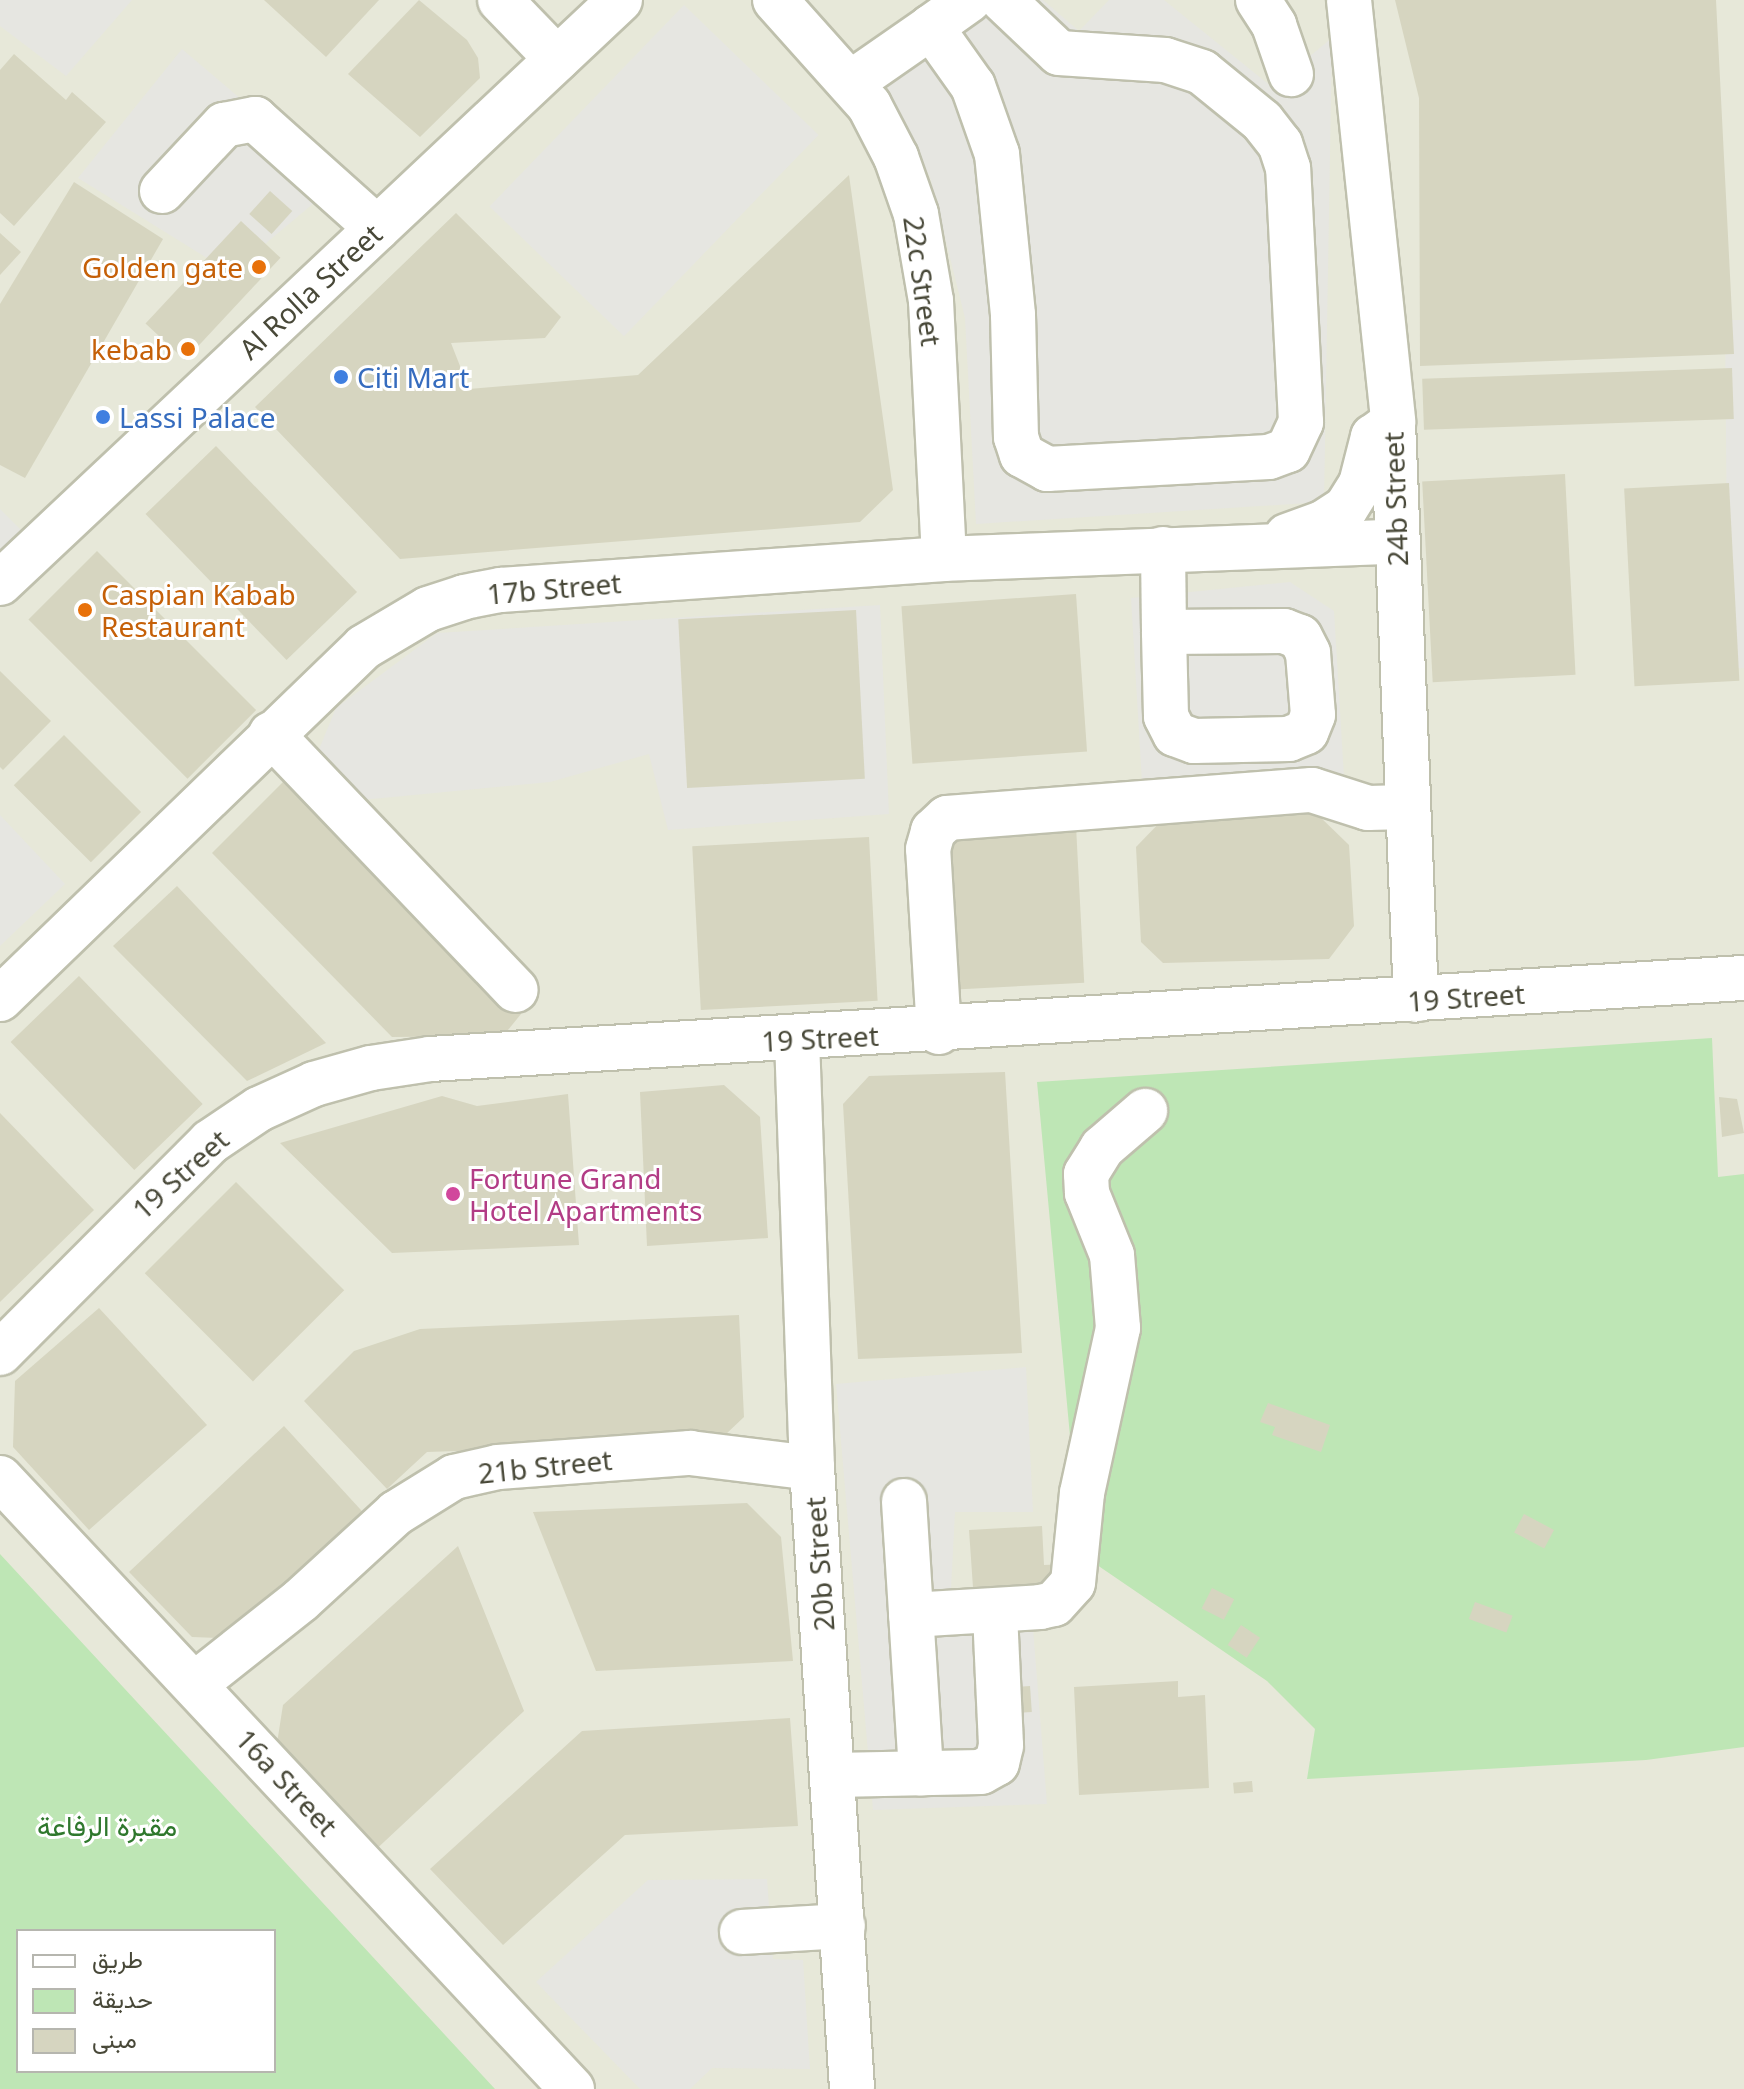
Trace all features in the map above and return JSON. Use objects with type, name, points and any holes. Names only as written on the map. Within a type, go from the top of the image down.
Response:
[{"type":"street","points":[[500,0],[557,59]]},
{"type":"street","name":"Al Rolla Street","points":[[0,583],[620,0]]},
{"type":"street","name":"22c Street","points":[[775,0],[852,82],[896,157],[923,242],[931,301],[944,559]]},
{"type":"street","points":[[852,82],[969,0]]},
{"type":"street","points":[[931,27],[973,86],[997,154],[1013,315],[1016,437],[1022,455],[1047,469],[1269,457],[1288,450],[1301,422],[1288,168],[1280,144],[1262,121],[1202,72],[1165,60],[1059,53],[1003,0]]},
{"type":"street","points":[[1258,0],[1291,74]]},
{"type":"street","name":"24b Street","points":[[1349,0],[1393,422],[1416,1000]]},
{"type":"street","points":[[162,191],[224,125],[255,119],[377,228]]},
{"type":"street","name":"17b Street","points":[[1263,545],[1323,523],[1346,508],[1361,484],[1373,437],[1393,422]]},
{"type":"street","name":"17b Street","points":[[0,999],[364,647],[428,609],[464,597],[501,590],[944,559],[1396,542]]},
{"type":"street","points":[[1163,549],[1164,632]]},
{"type":"street","points":[[271,734],[516,990]]},
{"type":"street","points":[[939,1032],[928,849],[933,831],[947,818],[1312,790],[1368,808],[1408,807]]},
{"type":"street","name":"19 Street","points":[[0,1353],[210,1142],[259,1109],[314,1084],[371,1068],[430,1059],[939,1032],[1744,978]]},
{"type":"street","name":"20b Street","points":[[797,1039],[811,1449],[852,2089]]},
{"type":"street","points":[[911,1615],[995,1611],[1054,1604],[1073,1583],[1082,1493],[1118,1328],[1112,1255],[1087,1193],[1086,1174],[1102,1148],[1145,1111]]},
{"type":"street","name":"21b Street","points":[[204,1693],[396,1513],[454,1477],[498,1467],[690,1453],[811,1449]]},
{"type":"street","name":"16a Street","points":[[0,1478],[572,2089]]},
{"type":"street","points":[[904,1501],[921,1773]]},
{"type":"street","points":[[834,1775],[981,1772],[1001,1754],[995,1611]]},
{"type":"street","points":[[742,1932],[843,1926]]},
{"type":"shaded area","points":[[0,0],[1744,0],[1744,2089],[0,2089]]},
{"type":"shaded area","points":[[0,0],[132,0],[66,76],[0,26]]},
{"type":"shaded area","points":[[934,0],[1043,0],[1079,31],[1109,0],[1164,0],[1272,87],[1332,38],[1324,502],[976,524],[965,318],[930,177],[869,74]]},
{"type":"shaded area","points":[[684,5],[819,135],[624,336],[489,206]]},
{"type":"shaded area","points":[[182,49],[339,182],[265,244],[241,222],[207,258],[78,178]]},
{"type":"shaded area","points":[[1725,320],[1744,320],[1744,668],[1728,669]]},
{"type":"shaded area","points":[[0,509],[25,534],[0,557]]},
{"type":"shaded area","points":[[1290,582],[1334,611],[1345,794],[1143,799],[1131,598]]},
{"type":"shaded area","points":[[880,605],[889,814],[668,830],[649,754],[550,782],[351,801],[315,759],[336,708],[437,633]]},
{"type":"shaded area","points":[[0,815],[65,884],[0,946]]},
{"type":"shaded area","points":[[1026,1367],[1033,1512],[955,1512],[950,1608],[1031,1603],[1047,1804],[873,1810],[836,1384]]},
{"type":"shaded area","points":[[767,1879],[773,1959],[803,1960],[810,2069],[712,2068],[690,2089],[640,2089],[536,1982],[648,1880]]},
{"type":"green space","points":[[1712,1038],[1718,1177],[1744,1174],[1744,1747],[1646,1760],[1307,1779],[1315,1729],[1267,1681],[1081,1554],[1037,1082]]},
{"type":"green space","name":"مقبرة الرفاعة","points":[[0,1554],[495,2089],[0,2089]]},
{"type":"building","points":[[264,0],[379,0],[326,57]]},
{"type":"building","points":[[419,0],[467,40],[478,58],[480,78],[420,137],[348,74]]},
{"type":"building","points":[[1395,0],[1716,0],[1734,354],[1420,366],[1419,98]]},
{"type":"building","points":[[14,54],[66,100],[72,92],[106,122],[14,226],[0,213],[0,70]]},
{"type":"building","points":[[849,175],[893,490],[860,522],[400,559],[255,407],[456,213],[561,317],[545,338],[451,343],[469,389],[638,375]]},
{"type":"building","points":[[74,182],[163,239],[25,478],[0,465],[0,304]]},
{"type":"building","points":[[270,191],[292,211],[272,234],[249,214]]},
{"type":"building","points":[[241,221],[280,258],[185,360],[146,323]]},
{"type":"building","points":[[0,233],[21,252],[0,275]]},
{"type":"building","points":[[1732,368],[1734,419],[1424,430],[1422,379]]},
{"type":"building","points":[[216,446],[357,592],[287,660],[146,514]]},
{"type":"building","points":[[1565,474],[1576,675],[1433,682],[1422,481]]},
{"type":"building","points":[[1729,483],[1739,681],[1635,686],[1624,488]]},
{"type":"building","points":[[97,551],[256,710],[188,779],[28,620]]},
{"type":"building","points":[[1076,594],[1087,752],[912,764],[901,606]]},
{"type":"building","points":[[856,610],[865,779],[687,788],[678,619]]},
{"type":"building","points":[[0,671],[51,721],[3,770],[0,767]]},
{"type":"building","points":[[64,735],[141,812],[91,862],[14,785]]},
{"type":"building","points":[[290,775],[521,1014],[503,1036],[392,1037],[212,853]]},
{"type":"building","points":[[1316,813],[1349,845],[1354,926],[1329,959],[1163,963],[1141,942],[1136,847],[1164,818]]},
{"type":"building","points":[[1076,826],[1084,983],[946,990],[938,833]]},
{"type":"building","points":[[869,837],[878,1001],[701,1010],[692,846]]},
{"type":"building","points":[[177,886],[326,1043],[247,1081],[113,946]]},
{"type":"building","points":[[79,976],[203,1104],[134,1170],[11,1042]]},
{"type":"building","points":[[1005,1072],[1022,1353],[858,1359],[843,1104],[869,1076]]},
{"type":"building","points":[[724,1085],[760,1117],[768,1238],[647,1246],[640,1092]]},
{"type":"building","name":"Fortune Grand Hotel Apartments","points":[[568,1094],[579,1245],[392,1253],[280,1143],[442,1096],[477,1106]]},
{"type":"building","points":[[1719,1097],[1737,1099],[1744,1133],[1722,1137]]},
{"type":"building","points":[[0,1113],[94,1210],[0,1302]]},
{"type":"building","points":[[236,1182],[344,1290],[253,1381],[145,1273]]},
{"type":"building","points":[[99,1308],[207,1425],[89,1530],[13,1447],[15,1381]]},
{"type":"building","points":[[739,1315],[744,1417],[725,1435],[701,1443],[427,1452],[387,1489],[304,1401],[354,1351],[420,1329]]},
{"type":"building","points":[[1268,1403],[1330,1425],[1321,1452],[1272,1435],[1275,1427],[1260,1422]]},
{"type":"building","points":[[284,1426],[371,1521],[245,1639],[192,1637],[129,1572]]},
{"type":"building","points":[[747,1503],[781,1537],[793,1661],[596,1671],[533,1512]]},
{"type":"building","points":[[1524,1514],[1554,1530],[1544,1549],[1514,1533]]},
{"type":"building","points":[[1042,1526],[1044,1565],[1066,1564],[1068,1586],[974,1602],[969,1530]]},
{"type":"building","points":[[458,1546],[524,1711],[369,1856],[275,1756],[283,1705]]},
{"type":"building","points":[[1212,1588],[1234,1599],[1224,1620],[1202,1608]]},
{"type":"building","points":[[1475,1602],[1513,1616],[1506,1633],[1469,1619]]},
{"type":"building","points":[[1241,1625],[1260,1638],[1247,1658],[1228,1645]]},
{"type":"building","points":[[1178,1681],[1178,1697],[1205,1695],[1209,1788],[1079,1795],[1074,1687]]},
{"type":"building","points":[[1030,1686],[1032,1712],[1011,1713],[1009,1687]]},
{"type":"building","points":[[790,1718],[798,1826],[625,1835],[503,1945],[430,1869],[582,1731]]},
{"type":"building","points":[[1252,1781],[1253,1792],[1234,1794],[1233,1783]]},
{"type":"place","name":"Golden gate","points":[[259,267]]},
{"type":"place","name":"kebab","points":[[188,349]]},
{"type":"place","name":"Citi Mart","points":[[341,377]]},
{"type":"place","name":"Lassi Palace","points":[[103,417]]},
{"type":"place","name":"Caspian Kabab Restaurant","points":[[85,610]]},
{"type":"place","name":"Fortune Grand Hotel Apartments","points":[[453,1194]]}]
